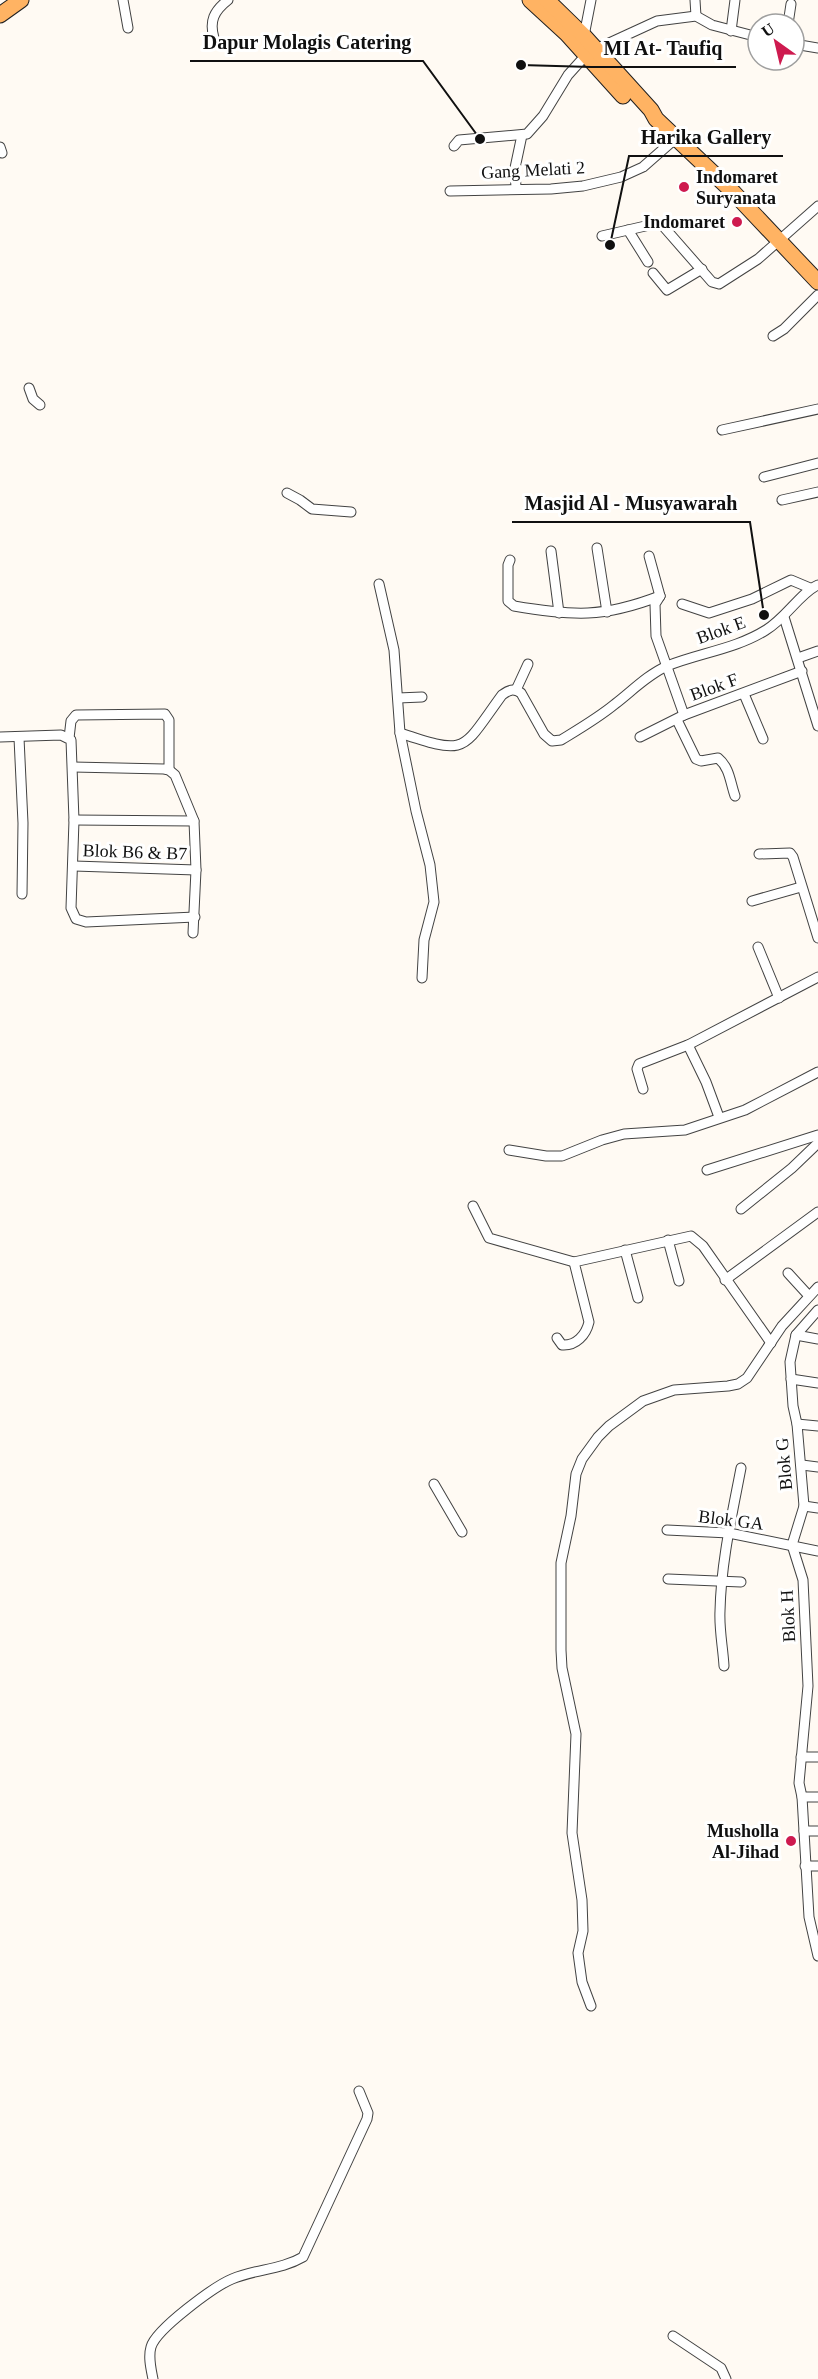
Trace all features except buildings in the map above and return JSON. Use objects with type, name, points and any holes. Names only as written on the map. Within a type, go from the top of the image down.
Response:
[{"type":"main road","points":[[0,15],[21,0]]},
{"type":"main road","points":[[530,0],[586,46]]},
{"type":"main road","points":[[547,0],[586,46],[651,110],[656,119],[734,193],[815,275]]},
{"type":"street","points":[[123,0],[128,28]]},
{"type":"street","points":[[214,39],[212,27],[214,14],[228,0]]},
{"type":"street","points":[[453,146],[459,140],[527,134],[533,128],[586,46],[591,0]]},
{"type":"street","points":[[695,0],[696,16]]},
{"type":"street","points":[[731,31],[735,0]]},
{"type":"street","points":[[790,12],[791,4]]},
{"type":"street","points":[[586,46],[657,21],[696,16],[712,25],[746,34]]},
{"type":"street","points":[[516,188],[515,168],[522,135]]},
{"type":"street","name":"Gang Melati 2","points":[[450,191],[583,186],[621,177],[643,167],[676,138]]},
{"type":"street","points":[[602,236],[654,224],[663,226],[715,284],[723,283],[758,259],[818,206]]},
{"type":"street","points":[[628,230],[648,262]]},
{"type":"street","points":[[653,273],[667,290],[702,269]]},
{"type":"street","points":[[773,336],[784,329],[818,295]]},
{"type":"street","points":[[29,388],[33,399],[40,405]]},
{"type":"street","points":[[722,430],[818,409]]},
{"type":"street","points":[[764,477],[818,463]]},
{"type":"street","points":[[782,500],[818,492]]},
{"type":"street","points":[[287,493],[312,510],[351,512]]},
{"type":"street","points":[[597,548],[607,612]]},
{"type":"street","points":[[551,551],[559,613]]},
{"type":"street","points":[[649,556],[660,596],[655,604],[656,636],[681,718],[696,759],[701,761],[718,758],[729,772],[735,796]]},
{"type":"street","points":[[510,560],[508,565],[510,604],[514,606],[584,615],[617,611],[660,596]]},
{"type":"street","points":[[682,604],[709,613],[752,600],[791,580],[814,586]]},
{"type":"street","points":[[379,584],[391,627],[400,733],[430,865],[434,902],[424,940],[422,978]]},
{"type":"street","name":"Blok E","points":[[516,690],[521,693],[544,734],[552,741],[561,740],[666,667],[753,638],[784,617],[814,586]]},
{"type":"street","points":[[784,617],[818,726]]},
{"type":"street","points":[[798,658],[818,651]]},
{"type":"street","points":[[400,733],[439,746],[454,747],[465,744],[502,695],[510,690],[516,690],[528,664]]},
{"type":"street","name":"Blok F","points":[[640,737],[681,718],[802,671]]},
{"type":"street","points":[[744,694],[763,739]]},
{"type":"street","points":[[398,698],[422,697]]},
{"type":"street","points":[[65,737],[76,715],[165,714],[169,720],[169,770]]},
{"type":"street","points":[[0,737],[65,737],[72,743],[74,866],[71,908],[76,919],[86,922],[195,917]]},
{"type":"street","points":[[20,738],[23,823],[22,894]]},
{"type":"street","points":[[73,767],[169,770],[175,775],[194,821],[196,870],[193,933]]},
{"type":"street","points":[[74,820],[194,821]]},
{"type":"street","points":[[759,854],[790,853],[793,857],[818,938]]},
{"type":"street","name":"Blok B6 & B7","points":[[74,866],[196,870]]},
{"type":"street","points":[[752,901],[801,887]]},
{"type":"street","points":[[758,947],[779,998]]},
{"type":"street","points":[[643,1089],[637,1066],[688,1045],[818,977]]},
{"type":"street","points":[[688,1045],[706,1082],[719,1117]]},
{"type":"street","points":[[509,1149],[528,1154],[561,1156],[615,1137],[685,1130],[745,1110],[817,1075]]},
{"type":"street","points":[[706,1170],[818,1135]]},
{"type":"street","points":[[741,1209],[792,1168],[818,1143]]},
{"type":"street","points":[[473,1206],[489,1238],[573,1262],[691,1236],[697,1239],[771,1342]]},
{"type":"street","points":[[725,1280],[818,1212]]},
{"type":"street","points":[[668,1240],[679,1281]]},
{"type":"street","points":[[625,1250],[638,1298]]},
{"type":"street","points":[[557,1338],[562,1345],[575,1343],[588,1329],[589,1322],[573,1262]]},
{"type":"street","points":[[788,1273],[809,1296]]},
{"type":"street","points":[[591,2006],[582,1982],[578,1953],[584,1931],[572,1833],[576,1734],[562,1668],[560,1563],[571,1516],[576,1474],[582,1459],[598,1437],[643,1401],[674,1389],[738,1384],[753,1372],[771,1342],[818,1287]]},
{"type":"street","points":[[796,1335],[818,1310]]},
{"type":"street","points":[[796,1335],[818,1339]]},
{"type":"street","name":"Blok G","points":[[792,1545],[804,1506],[802,1465],[793,1406],[790,1362],[796,1335]]},
{"type":"street","points":[[791,1379],[818,1383]]},
{"type":"street","points":[[797,1424],[818,1426]]},
{"type":"street","points":[[802,1465],[818,1467]]},
{"type":"street","points":[[724,1666],[720,1617],[723,1581],[741,1468]]},
{"type":"street","points":[[434,1484],[462,1532]]},
{"type":"street","points":[[804,1506],[818,1508]]},
{"type":"street","name":"Blok GA","points":[[666,1530],[729,1533],[792,1545]]},
{"type":"street","points":[[792,1545],[818,1551]]},
{"type":"street","name":"Blok H","points":[[792,1545],[803,1580],[813,1686],[806,1721],[799,1783],[802,1797],[805,1866],[813,1906],[818,1956]]},
{"type":"street","points":[[669,1579],[741,1582]]},
{"type":"street","points":[[806,1721],[818,1721]]},
{"type":"street","points":[[801,1757],[818,1757]]},
{"type":"street","points":[[802,1797],[818,1797]]},
{"type":"street","points":[[804,1831],[818,1831]]},
{"type":"street","points":[[805,1866],[818,1866]]},
{"type":"street","points":[[153,2379],[150,2358],[154,2340],[209,2291],[232,2279],[293,2263],[303,2257],[367,2119],[368,2112],[359,2091]]},
{"type":"street","points":[[673,2336],[721,2368],[726,2379]]},
{"type":"place","name":"MI At- Taufiq","points":[[521,65]]},
{"type":"place","name":"Dapur Molagis Catering","points":[[480,139]]},
{"type":"place","name":"Indomaret Suryanata","points":[[684,187]]},
{"type":"place","name":"Indomaret","points":[[737,222]]},
{"type":"place","name":"Harika Gallery","points":[[610,245]]},
{"type":"place","name":"Masjid Al - Musyawarah","points":[[764,615]]},
{"type":"place","name":"Musholla Al-Jihad","points":[[791,1841]]}]
